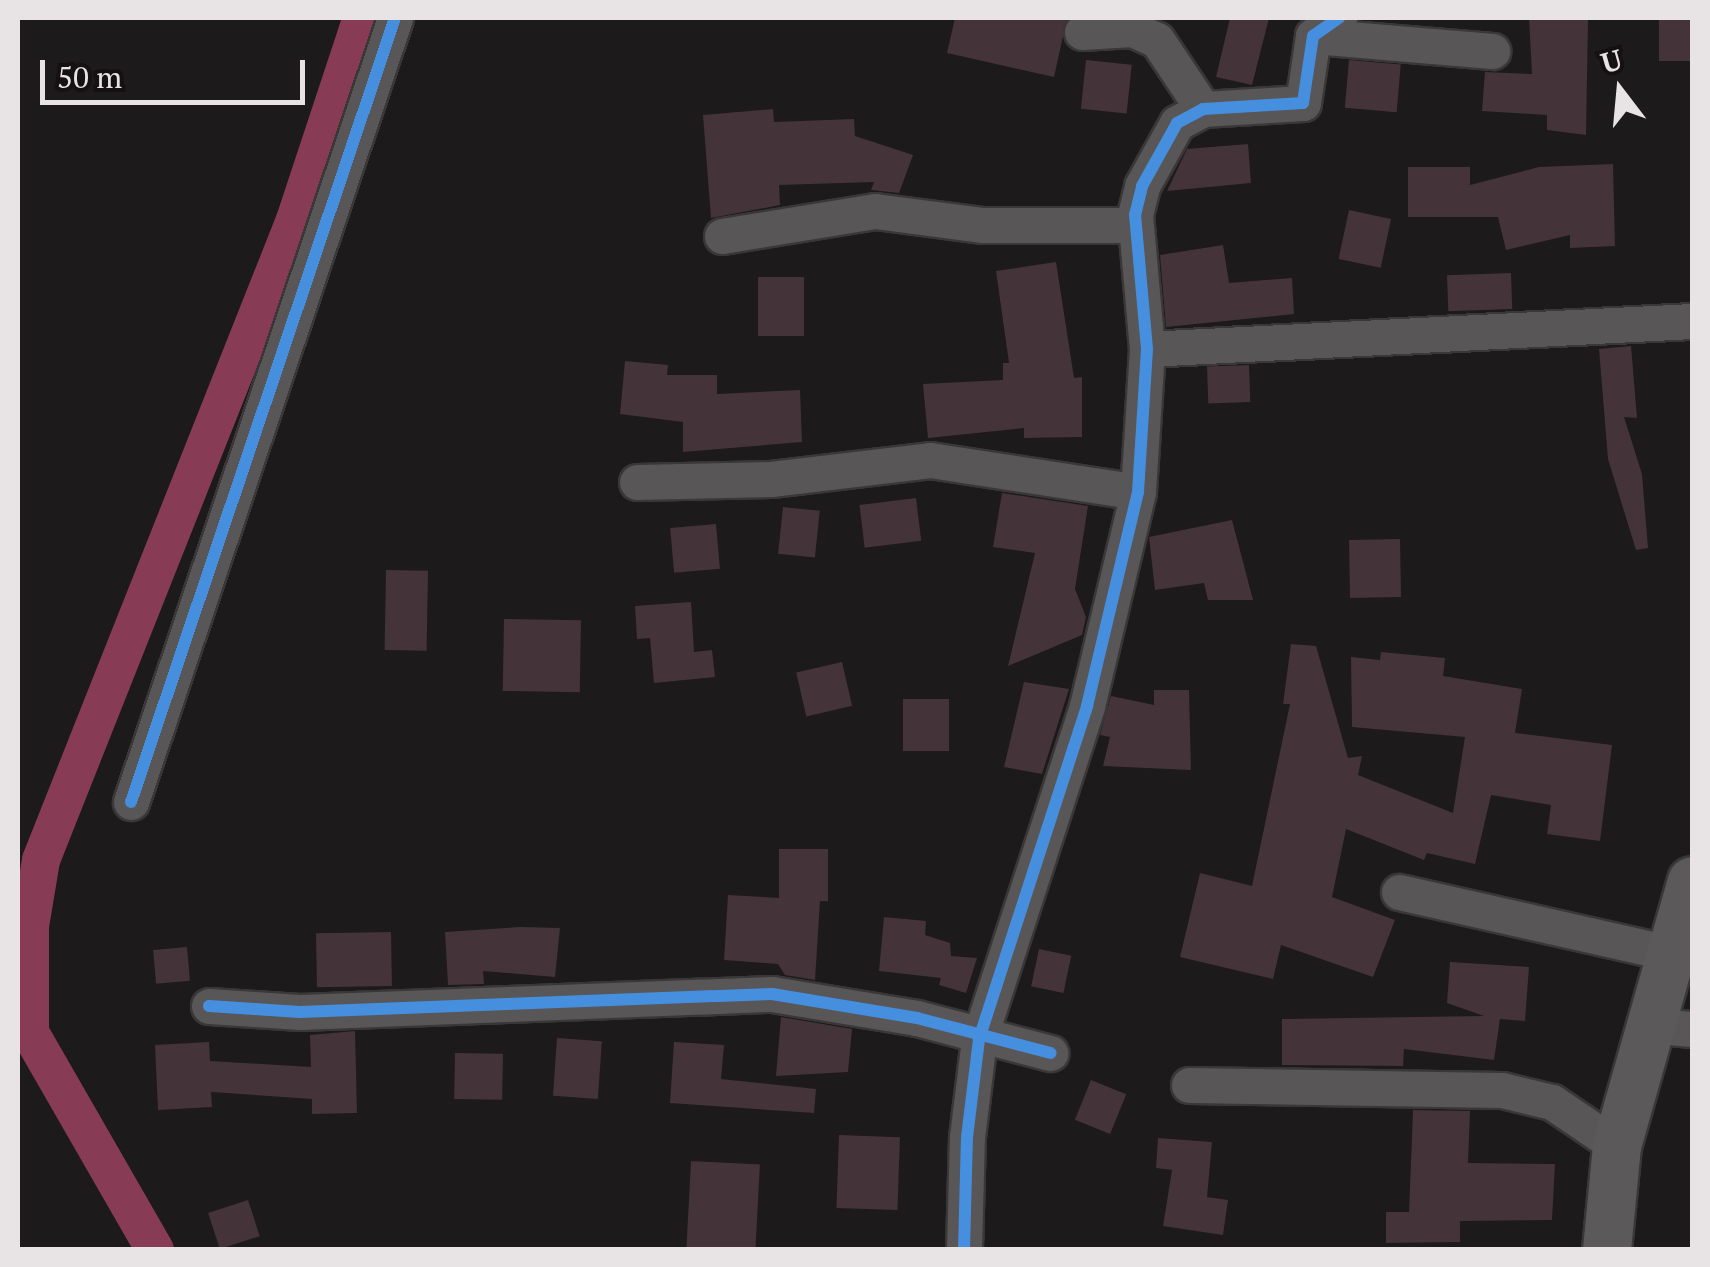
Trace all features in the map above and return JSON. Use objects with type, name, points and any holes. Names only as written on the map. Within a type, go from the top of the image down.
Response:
[{"type":"street","points":[[131,802],[395,18]]},
{"type":"street","points":[[964,1250],[967,1138],[979,1039],[1084,719],[1138,492],[1146,349],[1135,225],[1142,186],[1177,123],[1204,108],[1303,103],[1326,27],[1492,52]]},
{"type":"street","points":[[1082,32],[1132,30],[1157,40],[1204,108]]},
{"type":"street","points":[[722,236],[875,210],[983,225],[1135,225]]},
{"type":"street","points":[[1146,349],[1692,321]]},
{"type":"street","points":[[637,482],[771,479],[930,460],[1138,492]]},
{"type":"street","points":[[1607,1250],[1617,1146],[1670,1027],[1670,953],[1692,881]]},
{"type":"street","points":[[1399,892],[1670,953]]},
{"type":"street","points":[[210,1006],[300,1012],[772,994],[917,1018],[979,1039],[1050,1053]]},
{"type":"street","points":[[1189,1086],[1502,1090],[1552,1102],[1617,1146]]},
{"type":"building","points":[[955,18],[1067,18],[1054,77],[947,53]]},
{"type":"building","points":[[1230,18],[1269,18],[1252,85],[1216,77]]},
{"type":"building","points":[[1529,18],[1588,18],[1586,135],[1547,130],[1547,115],[1482,111],[1485,72],[1532,74]]},
{"type":"building","points":[[1659,18],[1692,18],[1692,61],[1659,61]]},
{"type":"building","points":[[1086,60],[1132,65],[1127,114],[1081,109]]},
{"type":"building","points":[[1349,60],[1401,65],[1397,112],[1345,108]]},
{"type":"building","points":[[773,109],[774,122],[854,119],[855,136],[913,155],[899,193],[871,190],[874,182],[779,185],[780,205],[711,218],[703,115]]},
{"type":"building","points":[[1248,144],[1251,183],[1167,191],[1187,149]]},
{"type":"building","points":[[1613,164],[1615,246],[1570,248],[1570,235],[1506,250],[1498,217],[1408,217],[1408,167],[1470,167],[1470,185],[1539,167]]},
{"type":"building","points":[[1349,210],[1391,219],[1381,268],[1339,259]]},
{"type":"building","points":[[1223,245],[1229,283],[1292,278],[1294,314],[1166,327],[1160,255]]},
{"type":"building","points":[[1056,262],[1074,378],[1082,377],[1082,437],[1024,438],[1024,428],[928,438],[923,384],[1003,380],[1003,363],[1009,363],[996,271]]},
{"type":"building","points":[[1511,273],[1512,309],[1448,311],[1447,275]]},
{"type":"building","points":[[758,277],[804,277],[804,336],[758,336]]},
{"type":"building","points":[[1631,346],[1637,418],[1624,417],[1642,474],[1648,548],[1636,550],[1608,459],[1599,349]]},
{"type":"building","points":[[625,361],[668,365],[667,375],[717,375],[717,394],[800,390],[802,442],[683,452],[683,422],[620,414]]},
{"type":"building","points":[[1249,365],[1250,402],[1208,403],[1207,366]]},
{"type":"building","points":[[1002,493],[1088,506],[1075,589],[1086,617],[1082,635],[1008,666],[1035,553],[993,547]]},
{"type":"building","points":[[916,498],[921,541],[865,548],[859,505]]},
{"type":"building","points":[[783,507],[820,511],[815,558],[778,554]]},
{"type":"building","points":[[1232,520],[1253,600],[1208,600],[1204,583],[1155,590],[1149,537]]},
{"type":"building","points":[[716,524],[720,569],[674,573],[670,528]]},
{"type":"building","points":[[1400,539],[1401,597],[1350,598],[1349,540]]},
{"type":"building","points":[[386,570],[428,571],[427,651],[385,650]]},
{"type":"building","points":[[691,602],[694,652],[712,650],[715,677],[654,683],[650,638],[637,639],[635,606]]},
{"type":"building","points":[[504,619],[581,620],[580,692],[503,691]]},
{"type":"building","points":[[1291,644],[1316,646],[1348,758],[1362,756],[1358,775],[1453,813],[1465,737],[1352,727],[1351,657],[1380,660],[1381,652],[1445,658],[1443,676],[1522,689],[1515,733],[1612,745],[1600,841],[1547,834],[1551,805],[1491,795],[1475,864],[1427,853],[1424,860],[1346,829],[1332,897],[1395,920],[1373,977],[1281,945],[1273,979],[1180,957],[1200,873],[1252,886],[1290,704],[1283,704]]},
{"type":"building","points":[[842,662],[852,706],[806,716],[796,673]]},
{"type":"building","points":[[1024,682],[1069,689],[1042,774],[1004,767]]},
{"type":"building","points":[[1154,690],[1189,690],[1191,770],[1103,766],[1110,737],[1100,735],[1111,696],[1154,705]]},
{"type":"building","points":[[903,699],[949,699],[949,751],[903,751]]},
{"type":"building","points":[[779,849],[828,849],[828,901],[820,901],[815,980],[785,975],[778,964],[724,960],[728,895],[779,898]]},
{"type":"building","points":[[884,917],[926,921],[925,935],[950,943],[951,956],[977,958],[966,993],[939,985],[941,978],[879,971]]},
{"type":"building","points":[[560,928],[555,977],[483,971],[484,984],[448,985],[445,932]]},
{"type":"building","points":[[391,932],[392,986],[317,987],[316,933]]},
{"type":"building","points":[[187,947],[190,981],[156,984],[153,950]]},
{"type":"building","points":[[1039,949],[1071,956],[1063,993],[1031,986]]},
{"type":"building","points":[[1450,962],[1529,967],[1525,1021],[1500,1019],[1494,1060],[1404,1049],[1403,1066],[1282,1065],[1282,1019],[1484,1016],[1447,1003]]},
{"type":"building","points":[[781,1017],[852,1029],[848,1072],[776,1076]]},
{"type":"building","points":[[355,1031],[357,1113],[312,1114],[312,1099],[211,1092],[212,1107],[158,1110],[155,1045],[209,1042],[210,1061],[311,1067],[310,1035]]},
{"type":"building","points":[[557,1038],[602,1041],[598,1099],[553,1096]]},
{"type":"building","points":[[674,1042],[724,1045],[721,1079],[816,1089],[814,1113],[670,1103]]},
{"type":"building","points":[[455,1053],[503,1054],[502,1100],[454,1099]]},
{"type":"building","points":[[1091,1080],[1126,1094],[1110,1134],[1075,1120]]},
{"type":"building","points":[[1413,1110],[1470,1111],[1468,1163],[1555,1164],[1552,1220],[1460,1221],[1460,1242],[1386,1243],[1386,1212],[1409,1212]]},
{"type":"building","points":[[839,1135],[900,1137],[897,1210],[836,1208]]},
{"type":"building","points":[[1158,1138],[1212,1142],[1207,1197],[1228,1200],[1223,1235],[1163,1226],[1172,1170],[1156,1168]]},
{"type":"building","points":[[691,1161],[760,1165],[755,1250],[686,1250]]},
{"type":"building","points":[[248,1200],[260,1236],[220,1249],[208,1213]]},
{"type":"waterway","points":[[155,1250],[30,1033],[30,926],[41,860],[295,220],[362,18]]},
{"type":"cycle path","points":[[131,802],[395,18]]},
{"type":"cycle path","points":[[964,1250],[967,1137],[979,1039],[1087,706],[1138,492],[1147,349],[1135,215],[1142,186],[1177,123],[1203,109],[1303,103],[1313,36],[1339,18]]},
{"type":"cycle path","points":[[209,1006],[300,1012],[772,994],[917,1018],[1050,1053]]}]
